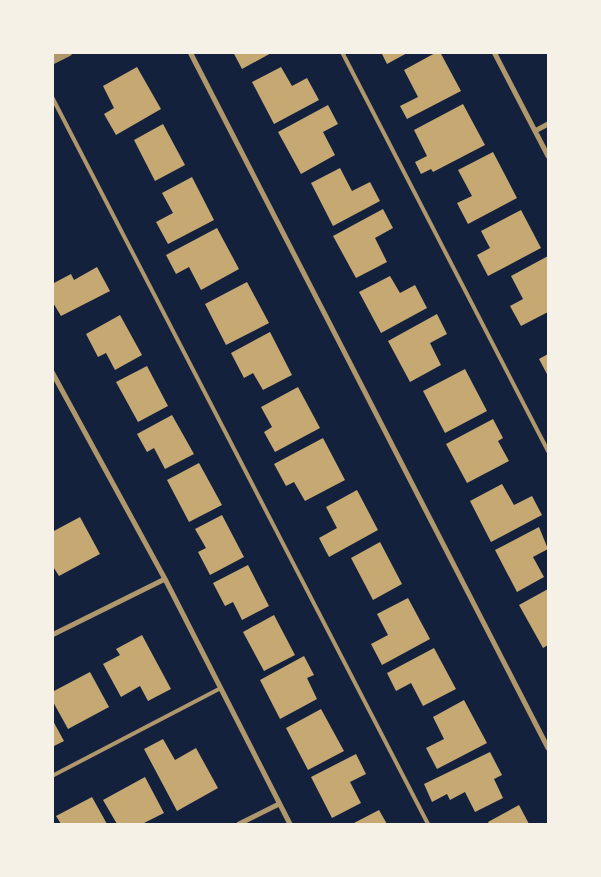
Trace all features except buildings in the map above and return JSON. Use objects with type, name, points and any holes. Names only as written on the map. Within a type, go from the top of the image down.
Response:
[{"type":"street","points":[[52,60],[68,52]]},
{"type":"street","points":[[190,52],[548,748]]},
{"type":"street","points":[[494,52],[548,156]]},
{"type":"street","points":[[535,131],[548,124]]},
{"type":"street","points":[[52,372],[165,579],[219,689],[290,824]]},
{"type":"street","points":[[52,635],[165,579]]},
{"type":"street","points":[[239,824],[279,804]]},
{"type":"lane","points":[[342,52],[548,450]]},
{"type":"lane","points":[[52,98],[428,824]]},
{"type":"lane","points":[[52,776],[219,689]]}]
